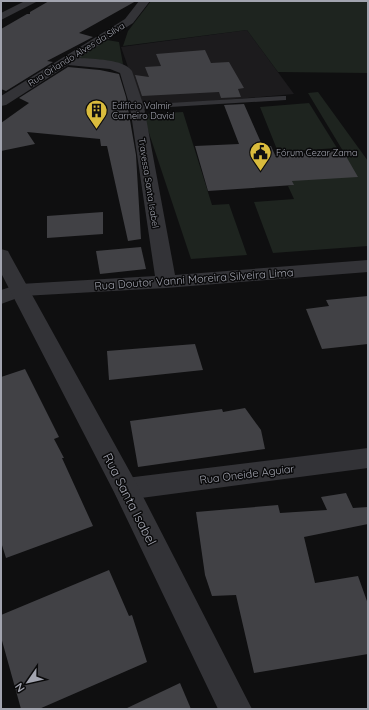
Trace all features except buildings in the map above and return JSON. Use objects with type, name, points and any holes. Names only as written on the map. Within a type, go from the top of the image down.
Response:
[{"type":"street","points":[[1,17],[34,1]]},
{"type":"street","name":"Rua Orlando Alves da Silva","points":[[1,102],[129,21],[145,1]]},
{"type":"street","name":"Travessa Santa Isabel","points":[[66,61],[118,66],[126,71],[137,107],[166,282]]},
{"type":"street","name":"Rua Santa Isabel","points":[[1,255],[11,294],[126,489],[235,709]]},
{"type":"street","name":"Rua Doutor Vanni Moreira Silveira Lima","points":[[11,294],[368,266]]},
{"type":"street","name":"Rua Oneide Aguiar","points":[[126,489],[368,458]]},
{"type":"lane","points":[[137,107],[283,98]]},
{"type":"shaded area","points":[[151,1],[368,1],[368,73],[278,72],[247,30],[123,46],[128,31]]},
{"type":"shaded area","points":[[247,30],[294,94],[142,107],[121,47]]},
{"type":"shaded area","points":[[107,40],[119,42],[123,64],[76,58]]},
{"type":"shaded area","points":[[318,92],[368,161],[368,246],[273,253],[254,202],[294,199],[288,186],[293,185],[292,181],[343,151],[308,93]]},
{"type":"shaded area","points":[[309,103],[337,148],[278,152],[260,107]]},
{"type":"shaded area","points":[[183,112],[212,205],[229,204],[247,255],[191,259],[144,118],[145,114]]},
{"type":"place","name":"Edifício Valmir Carneiro David","points":[[97,130]]},
{"type":"place","name":"Fórum Cezar Zama","points":[[261,172]]}]
